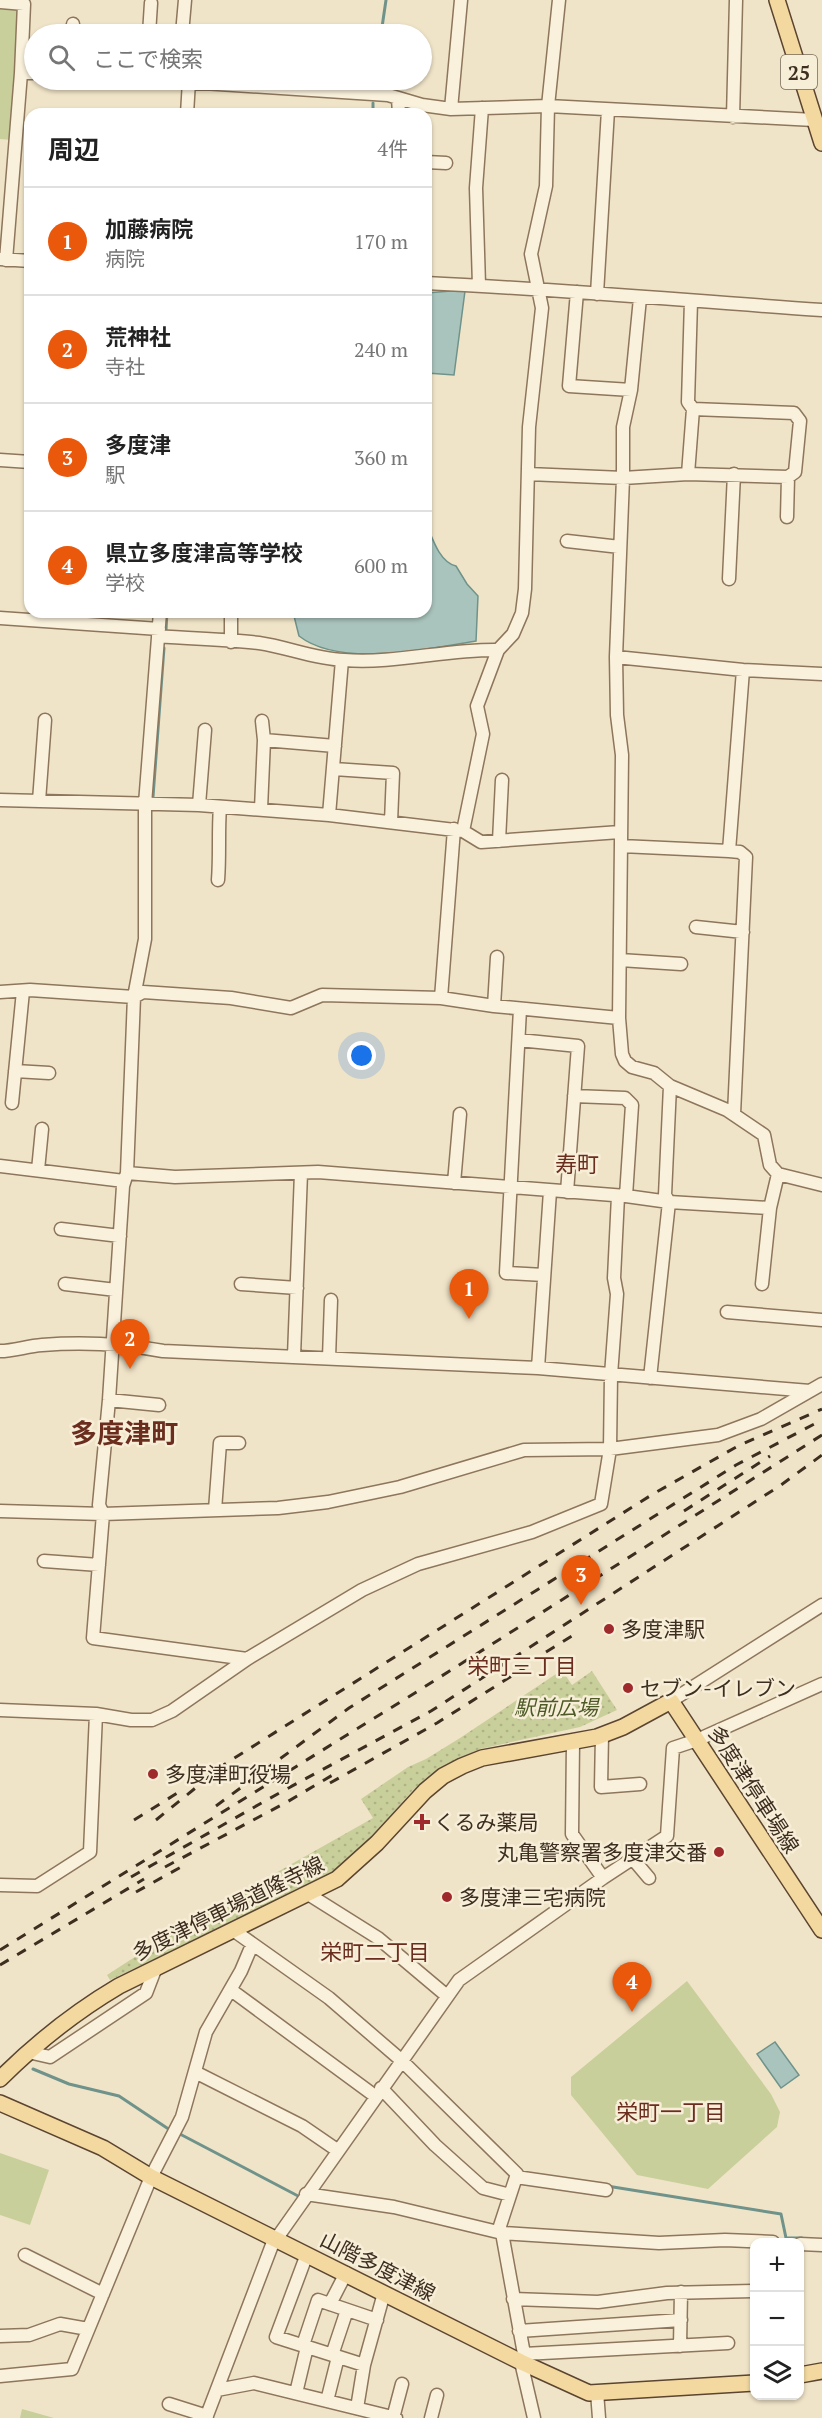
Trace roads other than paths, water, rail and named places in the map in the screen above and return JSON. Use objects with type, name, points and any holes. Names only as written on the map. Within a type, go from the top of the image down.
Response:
[{"type":"main road","name":"25","points":[[777,0],[822,143]]},
{"type":"main road","name":"多度津停車場道隆寺線","points":[[0,2079],[28,2052],[86,2006],[156,1967],[338,1879],[358,1862],[425,1791],[443,1776],[482,1758],[602,1735],[670,1701]]},
{"type":"main road","name":"多度津停車場線","points":[[670,1701],[822,1930]]},
{"type":"main road","name":"山階多度津線","points":[[0,2103],[103,2148],[152,2177],[384,2293],[523,2358],[568,2385],[589,2393],[750,2383]]},
{"type":"main road","points":[[804,2374],[822,2371]]},
{"type":"street","points":[[184,24],[185,0]]},
{"type":"street","points":[[451,109],[461,0]]},
{"type":"street","points":[[441,998],[459,830],[483,734],[477,706],[498,650],[513,634],[522,613],[525,589],[529,427],[542,308],[536,288],[531,254],[546,186],[548,106],[559,0]]},
{"type":"street","points":[[733,117],[736,0]]},
{"type":"street","points":[[0,2],[24,4],[21,73],[3,260],[24,261]]},
{"type":"street","points":[[150,24],[151,3]]},
{"type":"street","points":[[183,90],[186,108]]},
{"type":"street","points":[[319,90],[388,95],[451,109],[548,106],[733,117],[818,125]]},
{"type":"street","points":[[398,98],[399,108]]},
{"type":"street","points":[[479,285],[476,188],[482,108]]},
{"type":"street","points":[[597,294],[608,110]]},
{"type":"street","points":[[432,162],[446,163]]},
{"type":"street","points":[[432,283],[536,288],[640,298],[822,310]]},
{"type":"street","points":[[577,292],[569,386],[632,390]]},
{"type":"street","points":[[640,298],[632,390],[623,427],[616,657],[617,715],[622,755],[619,1018],[622,1054],[625,1061],[632,1067],[654,1073],[670,1086],[734,1114],[764,1135],[770,1165],[778,1174],[822,1185]]},
{"type":"street","points":[[688,474],[693,409],[688,402],[691,301]]},
{"type":"street","points":[[528,474],[623,478],[688,474],[788,477],[795,472],[800,421],[794,413],[693,409]]},
{"type":"street","points":[[0,460],[24,462]]},
{"type":"street","points":[[729,579],[734,474]]},
{"type":"street","points":[[787,517],[788,477]]},
{"type":"street","points":[[567,541],[620,547]]},
{"type":"street","points":[[0,618],[258,643],[342,660],[426,657],[469,649],[498,650]]},
{"type":"street","points":[[160,618],[145,804],[145,939],[134,997],[126,1177],[99,1505],[104,1514],[93,1638],[247,1659]]},
{"type":"street","points":[[231,618],[231,642]]},
{"type":"street","points":[[616,657],[743,670],[822,674]]},
{"type":"street","points":[[329,815],[342,660]]},
{"type":"street","points":[[729,851],[743,670]]},
{"type":"street","points":[[39,801],[45,720]]},
{"type":"street","points":[[261,809],[264,740],[262,721]]},
{"type":"street","points":[[199,805],[205,730]]},
{"type":"street","points":[[264,740],[336,746]]},
{"type":"street","points":[[334,769],[393,773],[391,822]]},
{"type":"street","points":[[499,841],[502,780]]},
{"type":"street","points":[[0,800],[199,805],[261,809],[459,830],[481,842],[620,832]]},
{"type":"street","points":[[218,880],[221,850],[218,841],[220,807]]},
{"type":"street","points":[[621,846],[729,851],[740,852],[746,857],[734,1114]]},
{"type":"street","points":[[696,927],[743,932]]},
{"type":"street","points":[[494,1006],[497,957]]},
{"type":"street","points":[[620,960],[681,964]]},
{"type":"street","points":[[12,1103],[23,991]]},
{"type":"street","points":[[0,992],[23,991],[134,997],[143,992],[231,998],[291,1008],[322,994],[441,998],[520,1009],[619,1018]]},
{"type":"street","points":[[520,1009],[506,1273],[544,1275]]},
{"type":"street","points":[[519,1040],[578,1046],[567,1192]]},
{"type":"street","points":[[15,1071],[49,1073]]},
{"type":"street","points":[[651,1378],[669,1202],[665,1195],[670,1086]]},
{"type":"street","points":[[0,1710],[96,1714],[131,1720],[152,1720],[172,1711],[247,1659],[362,1590],[418,1564],[532,1533],[601,1504],[609,1449],[611,1374],[617,1294],[614,1278],[632,1106],[625,1098],[574,1096]]},
{"type":"street","points":[[454,1184],[460,1114]]},
{"type":"street","points":[[38,1170],[42,1129]]},
{"type":"street","points":[[0,1166],[126,1177],[318,1172],[622,1196],[669,1202],[770,1208]]},
{"type":"street","points":[[294,1356],[301,1173]]},
{"type":"street","points":[[762,1284],[770,1208],[778,1174]]},
{"type":"street","points":[[538,1368],[550,1191]]},
{"type":"street","points":[[61,1229],[120,1236]]},
{"type":"street","points":[[65,1284],[116,1290]]},
{"type":"street","points":[[241,1284],[297,1288]]},
{"type":"street","points":[[328,1358],[332,1300]]},
{"type":"street","points":[[727,1312],[822,1320]]},
{"type":"street","points":[[0,1351],[40,1345],[138,1347],[163,1351],[538,1368],[651,1378],[816,1387]]},
{"type":"street","points":[[0,1511],[104,1514],[278,1508],[328,1502],[400,1487],[524,1449],[609,1449],[718,1436],[761,1419],[816,1387]]},
{"type":"street","points":[[109,1400],[159,1405]]},
{"type":"street","points":[[215,1510],[220,1443],[239,1443]]},
{"type":"street","points":[[44,1561],[99,1565]]},
{"type":"street","points":[[670,1701],[822,1605]]},
{"type":"street","points":[[169,2404],[206,2417],[272,2244],[459,1980],[603,1878],[668,1836],[673,1748],[697,1740],[822,1684]]},
{"type":"street","points":[[0,1885],[37,1886],[90,1852],[96,1714]]},
{"type":"street","points":[[602,1735],[601,1787],[640,1784]]},
{"type":"street","points":[[573,1742],[572,1834],[603,1878]]},
{"type":"street","points":[[633,1859],[649,1878]]},
{"type":"street","points":[[308,1894],[378,1938],[447,1996]]},
{"type":"street","points":[[232,1930],[329,1998],[401,2060],[517,2174],[500,2233],[534,2418]]},
{"type":"street","points":[[0,2376],[72,2370],[152,2177],[182,2117],[206,2032],[231,1990],[252,1946]]},
{"type":"street","points":[[28,2052],[50,2057],[60,2051],[146,1993],[156,1967]]},
{"type":"street","points":[[231,1990],[378,2092],[483,2188],[510,2195]]},
{"type":"street","points":[[195,2072],[302,2126],[337,2150]]},
{"type":"street","points":[[516,2177],[606,2190]]},
{"type":"street","points":[[306,2194],[394,2207],[500,2233],[659,2243],[750,2241]]},
{"type":"street","points":[[804,2244],[822,2245]]},
{"type":"street","points":[[308,2254],[276,2337],[364,2365]]},
{"type":"street","points":[[25,2255],[103,2294]]},
{"type":"street","points":[[330,2304],[346,2273]]},
{"type":"street","points":[[513,2299],[598,2302],[681,2292],[750,2290]]},
{"type":"street","points":[[680,2346],[681,2292]]},
{"type":"street","points":[[357,2408],[364,2365],[384,2293]]},
{"type":"street","points":[[296,2393],[305,2346],[318,2301],[377,2320]]},
{"type":"street","points":[[327,2400],[347,2310]]},
{"type":"street","points":[[519,2331],[681,2320]]},
{"type":"street","points":[[0,2336],[29,2335],[60,2324],[88,2329]]},
{"type":"street","points":[[523,2358],[728,2343]]},
{"type":"street","points":[[217,2390],[254,2383],[394,2418],[402,2384]]},
{"type":"street","points":[[597,2392],[599,2418]]},
{"type":"street","points":[[431,2418],[437,2395]]},
{"type":"water","points":[[465,291],[454,375],[432,373],[432,293]]},
{"type":"water","points":[[432,537],[445,560],[456,566],[478,596],[476,641],[384,654],[360,654],[316,646],[299,636],[294,618],[432,618]]},
{"type":"water","points":[[775,2042],[799,2075],[781,2088],[757,2054]]},
{"type":"waterway","points":[[382,24],[386,0]]},
{"type":"waterway","points":[[373,103],[373,108]]},
{"type":"waterway","points":[[166,630],[167,618]]},
{"type":"waterway","points":[[153,797],[164,648]]},
{"type":"waterway","points":[[33,2069],[69,2084],[119,2096],[170,2130]]},
{"type":"waterway","points":[[178,2133],[300,2197]]},
{"type":"waterway","points":[[607,2186],[781,2214],[786,2238]]},
{"type":"railway","points":[[156,1820],[225,1764],[653,1494],[738,1446],[822,1409]]},
{"type":"railway","points":[[216,1806],[349,1708],[736,1465],[822,1420]]},
{"type":"railway","points":[[0,1950],[418,1691],[822,1435]]},
{"type":"railway","points":[[131,1877],[431,1711],[781,1485],[822,1455]]},
{"type":"railway","points":[[684,1511],[770,1456]]},
{"type":"railway","points":[[546,1652],[575,1634]]},
{"type":"railway","points":[[330,1783],[437,1723],[526,1667]]},
{"type":"railway","points":[[165,1867],[287,1802],[336,1773]]},
{"type":"railway","points":[[134,1820],[179,1792]]},
{"type":"railway","points":[[136,1892],[181,1867]]},
{"type":"railway","points":[[0,1965],[144,1879]]},
{"type":"place","name":"加藤病院","points":[[469,1319]]},
{"type":"place","name":"荒神社","points":[[130,1369]]},
{"type":"place","name":"多度津","points":[[581,1605]]},
{"type":"place","name":"多度津駅","points":[[609,1629]]},
{"type":"place","name":"セブン-イレブン","points":[[628,1688]]},
{"type":"place","name":"多度津町役場","points":[[153,1774]]},
{"type":"place","name":"くるみ薬局","points":[[422,1822]]},
{"type":"place","name":"丸亀警察署多度津交番","points":[[719,1852]]},
{"type":"place","name":"多度津三宅病院","points":[[447,1897]]},
{"type":"place","name":"県立多度津高等学校","points":[[632,2012]]},
{"type":"district","name":"寿町","points":[[577,1163]]},
{"type":"district","name":"多度津町","points":[[124,1433]]},
{"type":"district","name":"栄町三丁目","points":[[522,1665]]},
{"type":"district","name":"栄町二丁目","points":[[375,1951]]},
{"type":"district","name":"栄町一丁目","points":[[671,2111]]},
{"type":"park label","name":"駅前広場","points":[[556,1707]]}]
